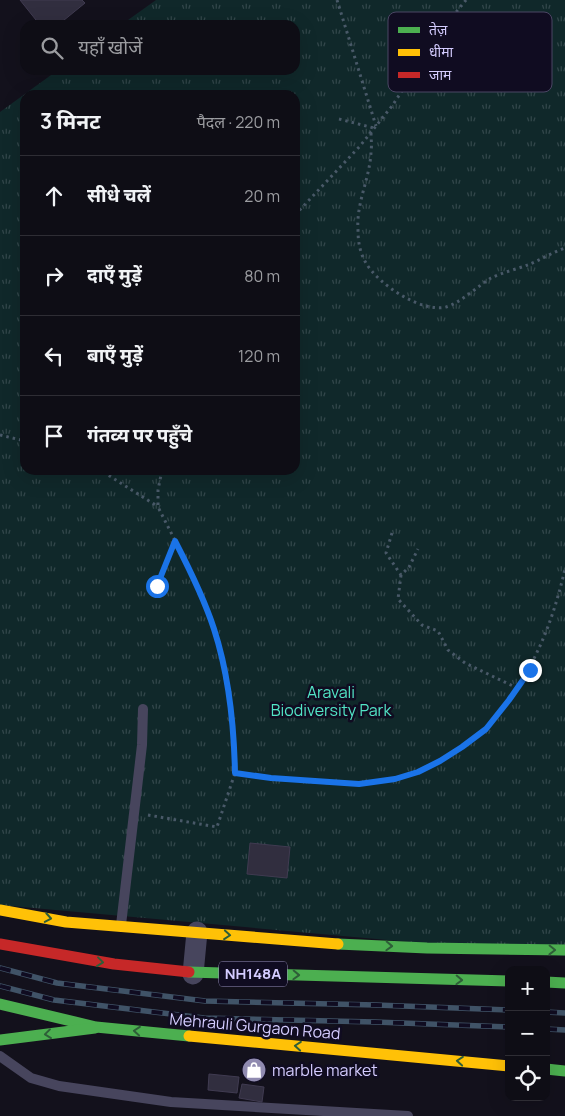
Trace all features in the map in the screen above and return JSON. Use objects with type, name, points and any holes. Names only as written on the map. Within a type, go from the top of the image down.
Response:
[{"type":"main road","points":[[0,910],[66,922],[333,944],[427,948],[565,950]]},
{"type":"main road","name":"NH148A","points":[[0,944],[70,958],[193,974],[229,973],[505,981]]},
{"type":"main road","points":[[550,982],[565,983]]},
{"type":"main road","name":"Mehrauli Gurgaon Road","points":[[0,1004],[96,1028],[505,1066]]},
{"type":"main road","points":[[0,1040],[96,1028]]},
{"type":"main road","points":[[550,1069],[565,1071]]},
{"type":"street","points":[[193,974],[197,932]]},
{"type":"lane","points":[[120,926],[142,745],[143,709]]},
{"type":"lane","points":[[0,1056],[31,1078],[59,1086],[171,1102],[408,1116]]},
{"type":"path","points":[[337,0],[375,127]]},
{"type":"path","points":[[456,12],[466,0]]},
{"type":"path","points":[[300,209],[375,127],[401,92]]},
{"type":"path","points":[[339,119],[375,127]]},
{"type":"path","points":[[370,132],[371,151],[358,213],[360,251],[373,274],[397,292],[427,306],[436,308],[453,305],[492,278],[565,248]]},
{"type":"path","points":[[0,435],[20,440]]},
{"type":"path","points":[[108,475],[158,507]]},
{"type":"path","points":[[134,812],[217,827],[235,773],[231,707],[217,638],[193,576],[158,507],[158,490],[161,475]]},
{"type":"path","points":[[392,533],[386,552],[401,575],[398,599],[422,625],[438,631],[448,650],[465,663],[517,688]]},
{"type":"path","points":[[157,586],[175,541]]},
{"type":"path","points":[[401,575],[410,567],[418,550]]},
{"type":"path","points":[[235,773],[271,778],[359,784],[395,779],[418,772],[448,757],[486,729],[530,670],[543,639],[565,569]]},
{"type":"green space","name":"Aravali Biodiversity Park","points":[[156,0],[565,0],[565,956],[0,905],[0,112],[20,98],[20,475],[300,475],[300,90],[30,90],[51,75],[300,75],[300,20],[128,20]]},
{"type":"building","points":[[20,0],[82,0],[85,3],[64,20],[36,20]]},
{"type":"building","points":[[250,843],[290,847],[287,878],[247,874]]},
{"type":"building","points":[[209,1074],[239,1077],[237,1093],[208,1090]]},
{"type":"building","points":[[242,1084],[264,1087],[262,1102],[239,1098]]},
{"type":"railway","points":[[0,968],[57,983],[205,1001],[505,1010]]},
{"type":"railway","points":[[0,986],[54,1000],[204,1018],[505,1027]]},
{"type":"railway","points":[[550,1012],[565,1013]]},
{"type":"railway","points":[[550,1029],[565,1030]]},
{"type":"traffic: fast","points":[[338,944],[427,948],[565,950]]},
{"type":"traffic: fast","points":[[189,972],[505,981]]},
{"type":"traffic: fast","points":[[550,982],[565,983]]},
{"type":"traffic: fast","points":[[0,1004],[96,1027],[189,1036]]},
{"type":"traffic: fast","points":[[0,1040],[95,1028]]},
{"type":"traffic: fast","points":[[550,1069],[565,1071]]},
{"type":"traffic: slow","points":[[0,910],[66,922],[338,944]]},
{"type":"traffic: slow","points":[[189,1036],[505,1066]]},
{"type":"traffic: jam","points":[[0,944],[114,964],[189,972]]},
{"type":"place","name":"marble market","points":[[254,1070]]},
{"type":"route","points":[[157,586],[175,541],[206,606],[221,656],[231,707],[235,773],[271,778],[359,784],[395,779],[418,772],[440,761],[486,729],[530,670]]}]
